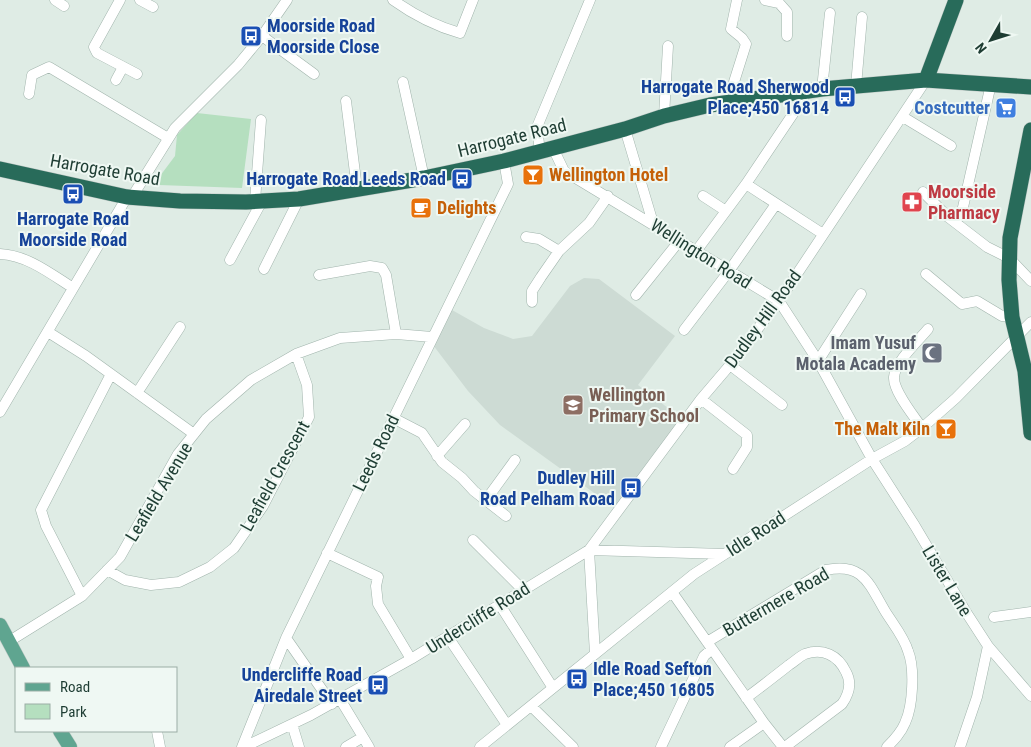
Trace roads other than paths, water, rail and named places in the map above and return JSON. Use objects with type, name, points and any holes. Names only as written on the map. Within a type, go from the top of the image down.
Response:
[{"type":"highway","points":[[926,80],[956,0]]},
{"type":"highway","name":"Harrogate Road","points":[[0,169],[129,197],[180,201],[299,199],[424,178],[504,162],[625,129],[664,116],[710,105],[822,89],[926,80],[1031,88]]},
{"type":"highway","points":[[1031,130],[1010,238],[1009,258],[1012,317],[1025,371],[1031,433]]},
{"type":"main road","points":[[0,625],[23,667]]},
{"type":"main road","points":[[61,732],[70,747]]},
{"type":"street","points":[[55,0],[64,6]]},
{"type":"street","points":[[120,0],[94,47],[96,52],[137,74]]},
{"type":"street","points":[[140,0],[153,7]]},
{"type":"street","points":[[393,0],[413,15],[442,28],[460,33],[473,0]]},
{"type":"street","points":[[546,150],[537,127],[590,0]]},
{"type":"street","points":[[734,82],[746,44],[731,29],[737,0]]},
{"type":"street","points":[[765,0],[780,2],[787,12],[787,36]]},
{"type":"street","points":[[0,412],[73,288],[129,197],[158,157],[168,138],[175,128],[238,65],[262,36],[285,1]]},
{"type":"street","points":[[822,89],[830,13]]},
{"type":"street","points":[[856,86],[862,17]]},
{"type":"street","points":[[262,36],[314,74]]},
{"type":"street","points":[[664,116],[668,46]]},
{"type":"street","points":[[29,94],[32,75],[49,67],[168,138]]},
{"type":"street","points":[[116,80],[123,67]]},
{"type":"street","name":"Dudley Hill Road","points":[[590,550],[701,399],[730,365],[779,301],[926,80]]},
{"type":"street","points":[[403,82],[424,178]]},
{"type":"street","points":[[961,216],[991,84]]},
{"type":"street","points":[[697,250],[746,184],[803,99],[802,92]]},
{"type":"street","points":[[346,101],[357,189]]},
{"type":"street","points":[[903,117],[951,146]]},
{"type":"street","points":[[230,260],[259,201],[261,120]]},
{"type":"street","points":[[625,129],[653,224]]},
{"type":"street","name":"Wellington Road","points":[[546,150],[564,171],[779,301],[818,361],[872,459]]},
{"type":"street","name":"Leeds Road","points":[[243,747],[286,638],[508,184],[504,162]]},
{"type":"street","points":[[746,184],[823,234]]},
{"type":"street","points":[[923,192],[948,217],[987,247],[1009,258],[1031,281]]},
{"type":"street","points":[[532,302],[532,291],[559,251],[589,223],[608,196]]},
{"type":"street","points":[[703,196],[726,212]]},
{"type":"street","points":[[264,269],[299,199]]},
{"type":"street","points":[[684,330],[729,271],[776,204]]},
{"type":"street","points":[[526,237],[539,239],[559,251]]},
{"type":"street","points":[[636,295],[680,240]]},
{"type":"street","points":[[0,254],[10,255],[29,262],[73,288]]},
{"type":"street","points":[[319,275],[370,266],[382,268],[386,275],[396,334]]},
{"type":"street","points":[[926,274],[962,304],[977,301],[1002,316],[1012,317]]},
{"type":"street","points":[[818,361],[861,294]]},
{"type":"street","name":"Idle Road","points":[[480,747],[694,574],[872,459],[905,441],[922,428],[956,399],[1031,322]]},
{"type":"street","points":[[137,393],[180,328]]},
{"type":"street","points":[[922,428],[901,396],[894,376],[899,364],[928,329]]},
{"type":"street","points":[[48,332],[111,374],[194,434]]},
{"type":"street","name":"Leafield Avenue","points":[[8,642],[82,596],[120,557],[178,454],[206,419],[250,380],[296,354],[340,338],[396,334],[432,337]]},
{"type":"street","name":"Leafield Crescent","points":[[107,570],[125,580],[151,585],[179,582],[210,568],[234,548],[263,506],[309,417],[306,385],[296,354]]},
{"type":"street","points":[[730,365],[782,404]]},
{"type":"street","points":[[82,596],[46,526],[41,510],[111,374]]},
{"type":"street","points":[[701,399],[747,435],[747,447],[734,469]]},
{"type":"street","points":[[394,418],[422,433],[442,462],[506,516]]},
{"type":"street","points":[[437,456],[465,424]]},
{"type":"street","name":"Lister Lane","points":[[872,459],[988,646],[1031,696]]},
{"type":"street","points":[[486,500],[515,460]]},
{"type":"street","points":[[473,540],[523,590]]},
{"type":"street","points":[[595,654],[590,550],[726,554]]},
{"type":"street","name":"Undercliffe Road","points":[[243,747],[336,702],[411,660],[590,550]]},
{"type":"street","points":[[327,553],[378,577],[376,586],[378,604],[411,660]]},
{"type":"street","name":"Buttermere Road","points":[[710,646],[826,570],[833,568],[847,569],[863,576],[908,650],[912,666],[910,706],[906,722],[897,737],[886,747]]},
{"type":"street","points":[[672,592],[746,698],[764,723],[784,747],[842,704],[850,684],[848,675],[839,659],[832,654],[817,652],[804,654],[746,698]]},
{"type":"street","points":[[500,605],[553,688]]},
{"type":"street","points":[[994,617],[1031,612]]},
{"type":"street","points":[[448,637],[507,725]]},
{"type":"street","points":[[286,638],[363,736],[369,747]]},
{"type":"street","points":[[661,747],[710,646]]},
{"type":"street","points":[[960,747],[977,697],[988,646]]},
{"type":"street","points":[[530,706],[573,747]]},
{"type":"street","points":[[730,747],[764,723]]},
{"type":"street","points":[[292,724],[299,747]]},
{"type":"street","points":[[158,732],[160,747]]},
{"type":"street","points":[[346,747],[363,736]]},
{"type":"place","name":"Moorside Road Moorside Close","points":[[251,36]]},
{"type":"place","name":"Harrogate Road Sherwood Place;450 16814","points":[[845,97]]},
{"type":"place","name":"Costcutter","points":[[1006,108]]},
{"type":"place","name":"Wellington Hotel","points":[[533,175]]},
{"type":"place","name":"Harrogate Road Leeds Road","points":[[462,179]]},
{"type":"place","name":"Harrogate Road Moorside Road","points":[[73,194]]},
{"type":"place","name":"Moorside Pharmacy","points":[[912,202]]},
{"type":"place","name":"Delights","points":[[421,208]]},
{"type":"place","name":"Imam Yusuf Motala Academy","points":[[932,353]]},
{"type":"place","name":"Wellington Primary School","points":[[573,405]]},
{"type":"place","name":"The Malt Kiln","points":[[946,429]]},
{"type":"place","name":"Dudley Hill Road Pelham Road","points":[[631,488]]},
{"type":"place","name":"Idle Road Sefton Place;450 16805","points":[[577,679]]},
{"type":"place","name":"Undercliffe Road Airedale Street","points":[[378,685]]}]
